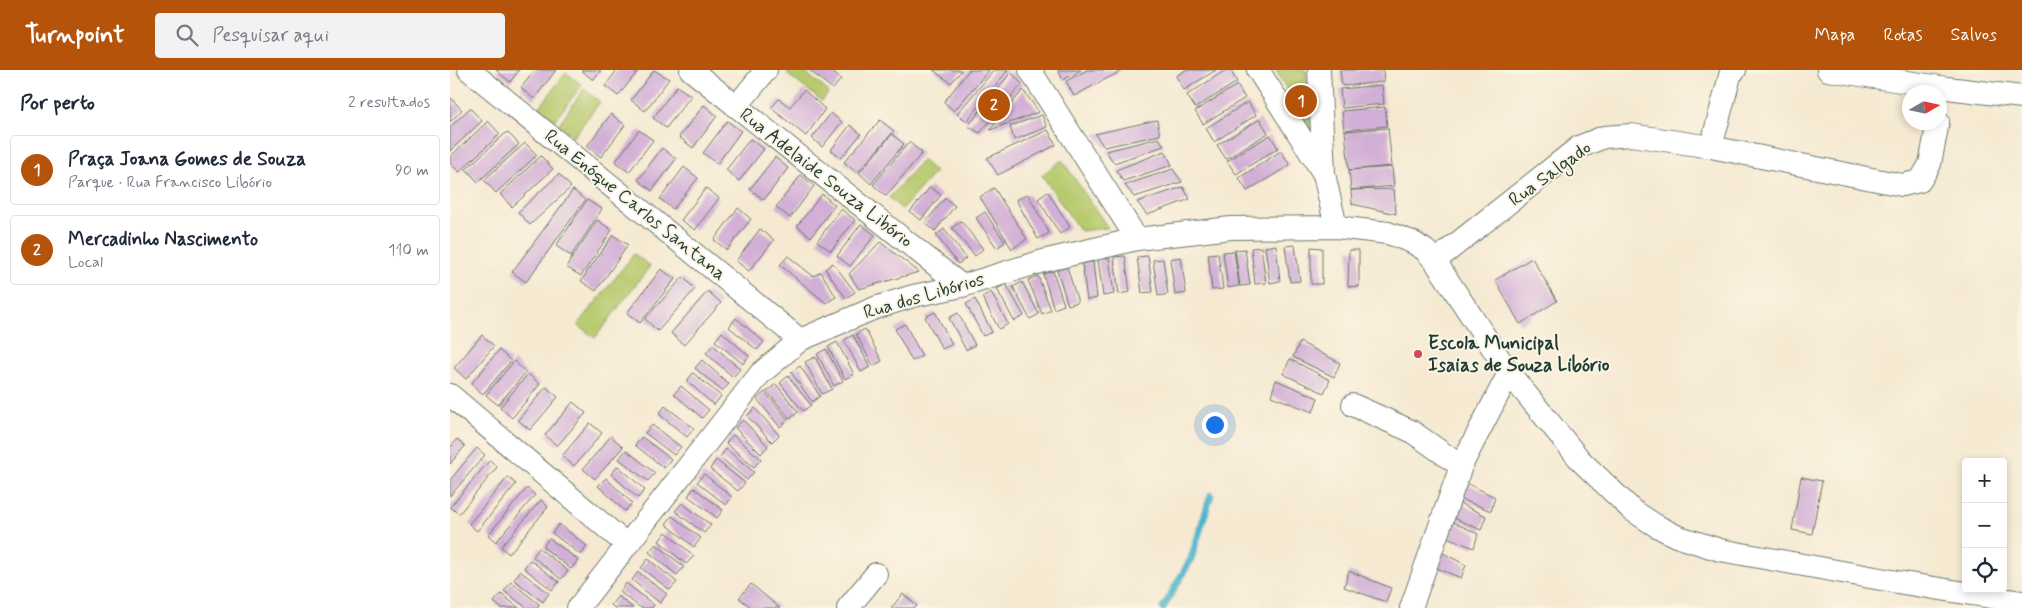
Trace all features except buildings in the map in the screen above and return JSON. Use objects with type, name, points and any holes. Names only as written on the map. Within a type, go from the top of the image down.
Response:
[{"type":"street","name":"Rua Enóque Carlos Santana","points":[[469,70],[800,340]]},
{"type":"street","name":"Rua Adelaide Souza Libório","points":[[691,70],[962,286]]},
{"type":"street","points":[[736,107],[766,70]]},
{"type":"street","points":[[1030,70],[1137,239]]},
{"type":"street","points":[[1258,70],[1324,174]]},
{"type":"street","points":[[1319,70],[1324,174],[1336,227]]},
{"type":"street","points":[[1712,147],[1731,72],[1734,70]]},
{"type":"street","points":[[1828,70],[1927,85]]},
{"type":"street","points":[[1947,88],[2022,97]]},
{"type":"street","name":"Rua Salgado","points":[[1435,260],[1579,147],[1604,137],[1631,135],[1712,147],[1902,185],[1920,181],[1930,164],[1936,130]]},
{"type":"street","name":"Rua dos Libórios","points":[[578,608],[760,374],[800,340],[875,308],[913,296],[962,286],[1043,261],[1137,239],[1231,228],[1336,227],[1388,233],[1412,242],[1425,250],[1435,260],[1509,373],[1581,461],[1632,510],[1676,536],[1720,550],[2022,602]]},
{"type":"street","points":[[1410,608],[1461,466],[1509,373]]},
{"type":"street","points":[[450,395],[627,545]]},
{"type":"street","points":[[1353,405],[1411,431],[1461,466]]},
{"type":"street","points":[[848,608],[876,574]]},
{"type":"green space","points":[[790,70],[802,70],[829,92],[822,101],[787,74]]},
{"type":"green space","points":[[1276,70],[1306,70],[1311,132]]},
{"type":"green space","points":[[566,73],[582,85],[555,120],[539,108]]},
{"type":"green space","points":[[584,89],[600,102],[573,137],[558,125]]},
{"type":"green space","points":[[922,160],[935,172],[902,209],[889,198]]},
{"type":"green space","points":[[1062,160],[1108,228],[1080,231],[1042,175]]},
{"type":"green space","points":[[634,254],[650,266],[595,338],[578,325]]},
{"type":"waterway","points":[[1163,608],[1191,559],[1211,495]]},
{"type":"place","name":"Praça Joana Gomes de Souza","points":[[1301,101]]},
{"type":"place","name":"Mercadinho Nascimento","points":[[994,105]]},
{"type":"place","name":"Escola Municipal Isaias de Souza Libório","points":[[1418,354]]}]
